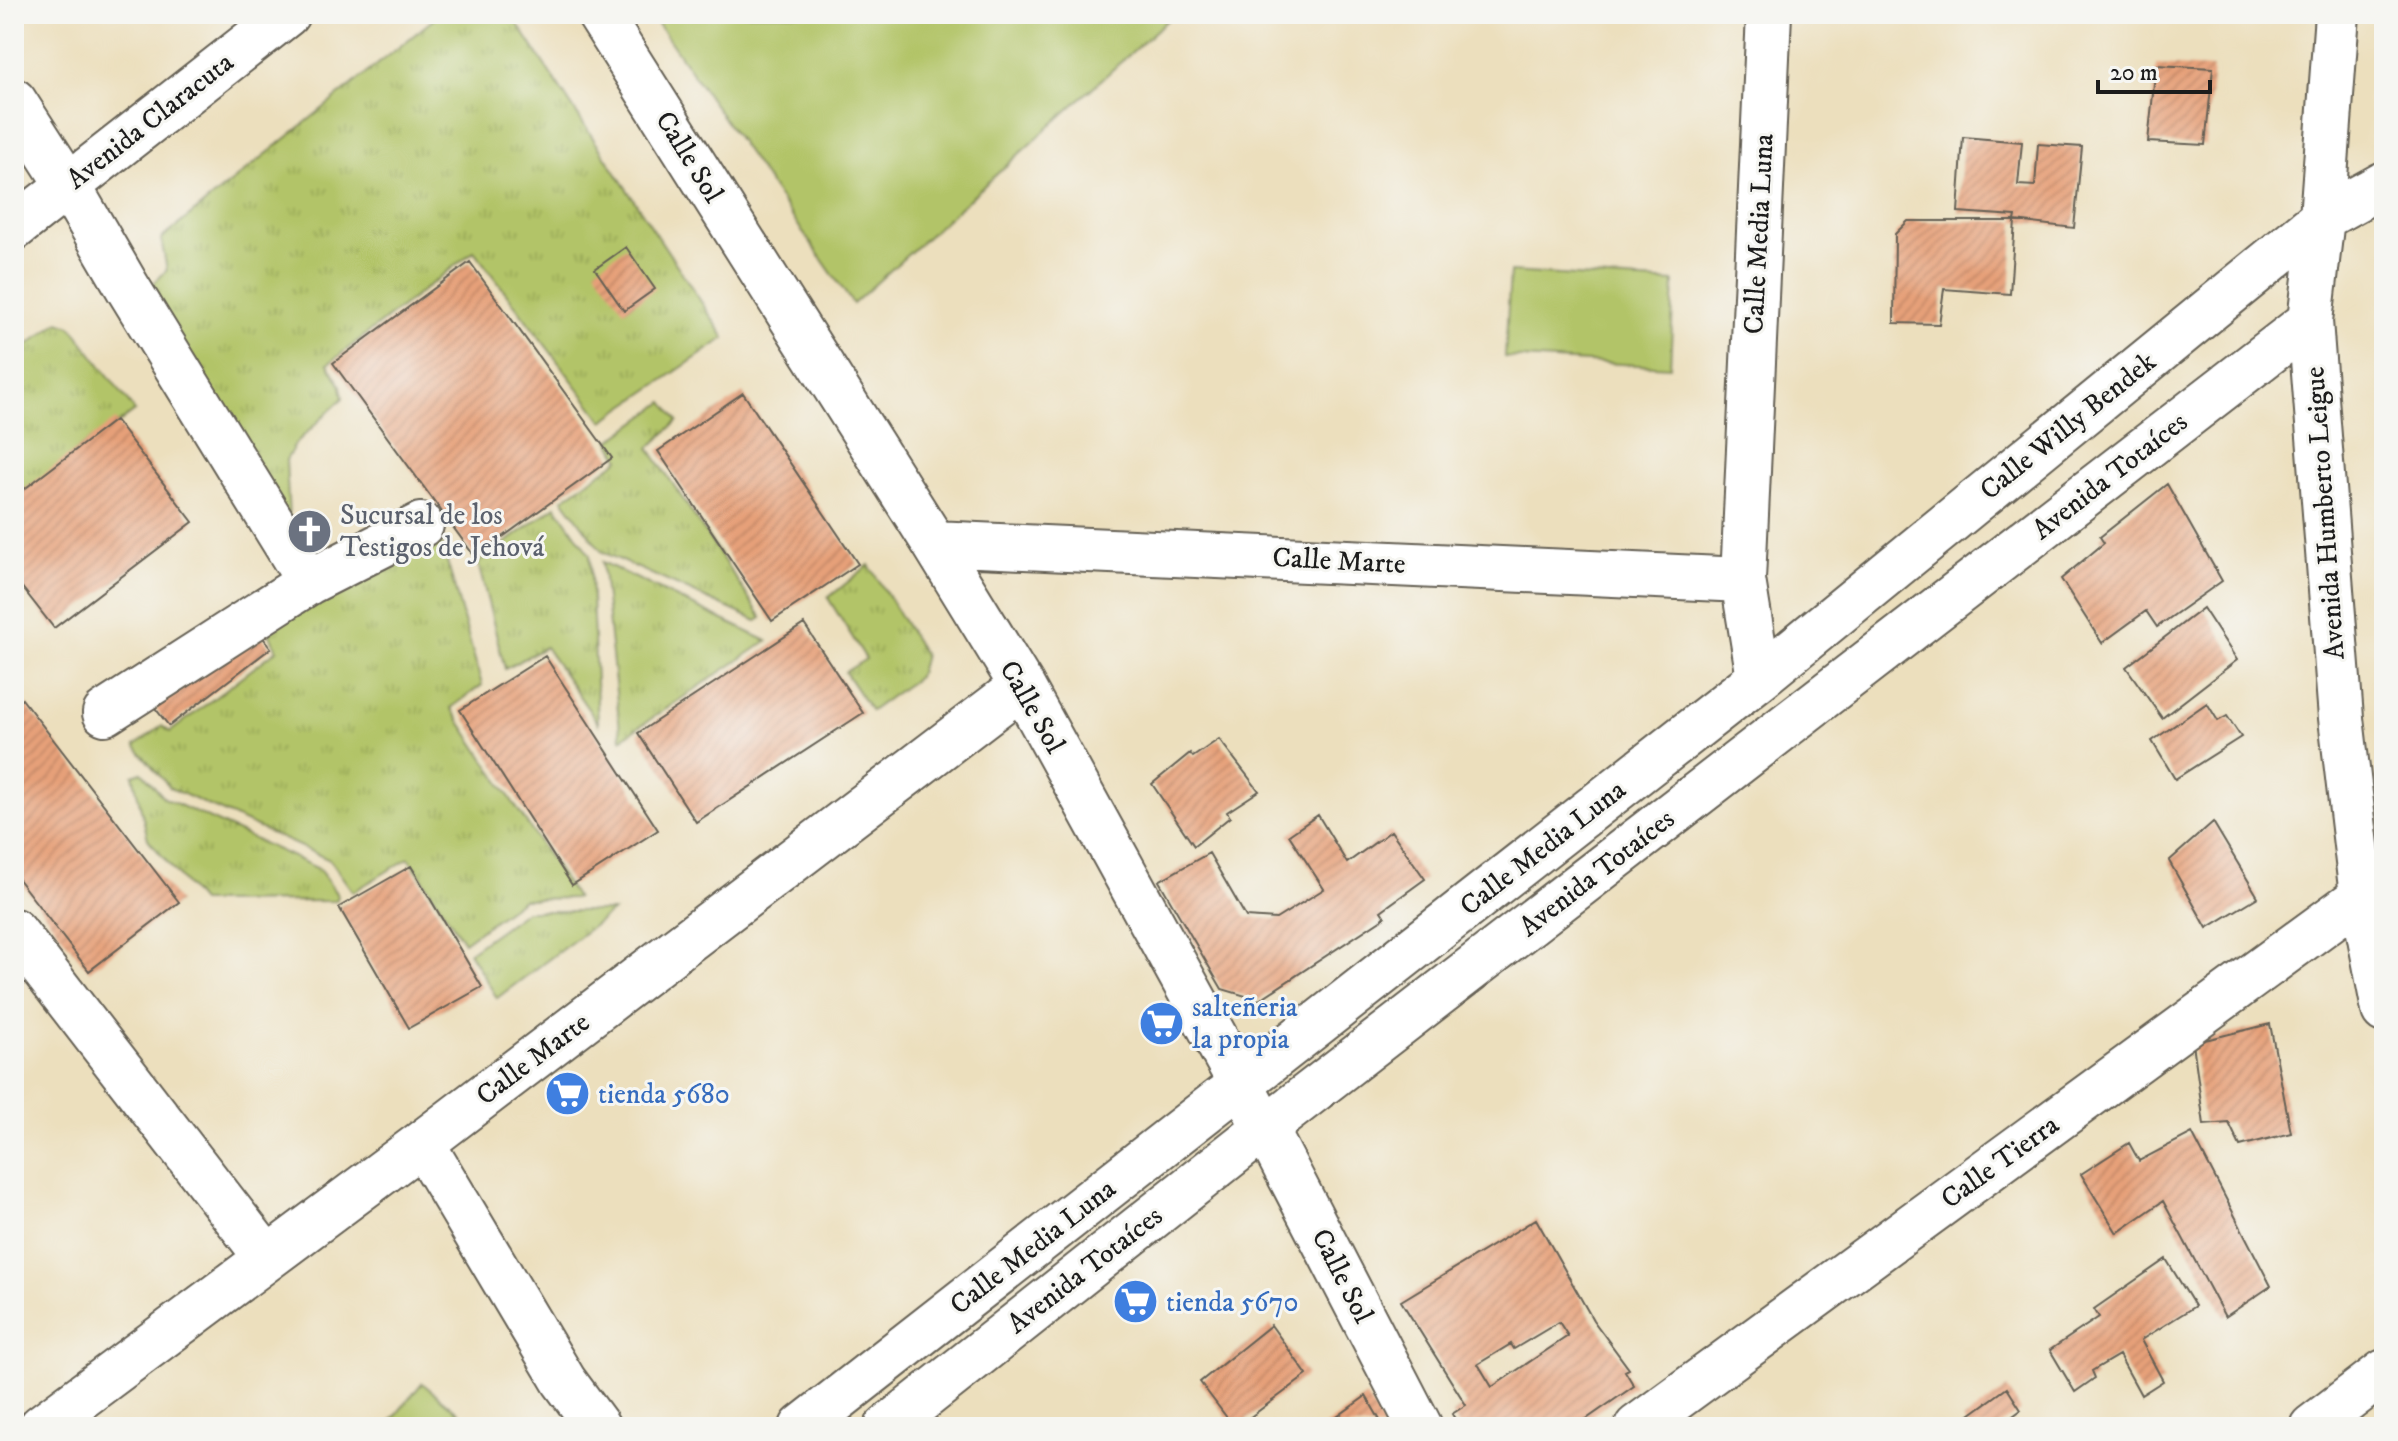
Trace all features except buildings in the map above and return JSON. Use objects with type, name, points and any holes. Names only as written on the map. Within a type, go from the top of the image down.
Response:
[{"type":"street","name":"Avenida Claracuta","points":[[14,228],[287,14]]},
{"type":"street","name":"Calle Sol","points":[[599,14],[1022,686],[1265,1128],[1420,1427]]},
{"type":"street","name":"Calle Media Luna","points":[[802,1427],[1759,678],[1743,580],[1769,14]]},
{"type":"street","name":"Avenida Humberto Leigue","points":[[2337,14],[2322,218],[2310,321],[2341,718],[2362,896],[2384,1010]]},
{"type":"street","points":[[14,101],[309,582]]},
{"type":"street","name":"Calle Willy Bendek","points":[[1759,678],[2322,218],[2384,184]]},
{"type":"street","name":"Avenida Totaíces","points":[[887,1427],[1265,1128],[2310,321]]},
{"type":"street","points":[[105,713],[309,582],[421,525]]},
{"type":"street","name":"Calle Marte","points":[[934,543],[1743,580]]},
{"type":"street","name":"Calle Marte","points":[[41,1427],[422,1143],[1022,686]]},
{"type":"street","name":"Calle Tierra","points":[[1637,1427],[2362,896]]},
{"type":"street","points":[[14,931],[267,1258]]},
{"type":"street","points":[[422,1143],[564,1381],[598,1427]]},
{"type":"street","points":[[2312,1427],[2384,1372]]},
{"type":"green space","points":[[440,14],[511,14],[725,338],[603,421],[474,251],[328,364],[341,386],[343,398],[296,443],[286,460],[290,539],[139,298],[167,270],[161,239]]},
{"type":"green space","points":[[651,14],[1174,14],[853,304]]},
{"type":"green space","points":[[1510,272],[1674,282],[1670,367],[1505,357]]},
{"type":"green space","points":[[59,322],[71,326],[135,411],[14,501],[14,355]]},
{"type":"green space","points":[[664,402],[678,421],[649,448],[762,618],[757,621],[602,552],[563,499],[620,459],[610,441]]},
{"type":"green space","points":[[556,506],[590,555],[598,723],[545,647],[505,669],[478,563]]},
{"type":"green space","points":[[439,533],[482,685],[451,708],[576,898],[523,899],[464,942],[409,858],[353,892],[330,860],[170,788],[135,746],[162,726],[170,732],[277,650],[264,622]]},
{"type":"green space","points":[[602,562],[767,641],[621,739]]},
{"type":"green space","points":[[869,565],[924,655],[918,677],[871,711],[845,672],[866,659],[828,598]]},
{"type":"green space","points":[[142,772],[164,798],[319,869],[338,896],[336,901],[200,902],[148,839],[133,775]]},
{"type":"green space","points":[[526,911],[613,911],[497,998],[469,952]]},
{"type":"green space","points":[[422,1383],[476,1427],[386,1427]]},
{"type":"place","name":"Sucursal de los Testigos de Jehová","points":[[309,531]]},
{"type":"place","name":"salteñeria la propia","points":[[1161,1023]]},
{"type":"place","name":"tienda 5680","points":[[567,1094]]},
{"type":"place","name":"tienda 5670","points":[[1135,1302]]}]
